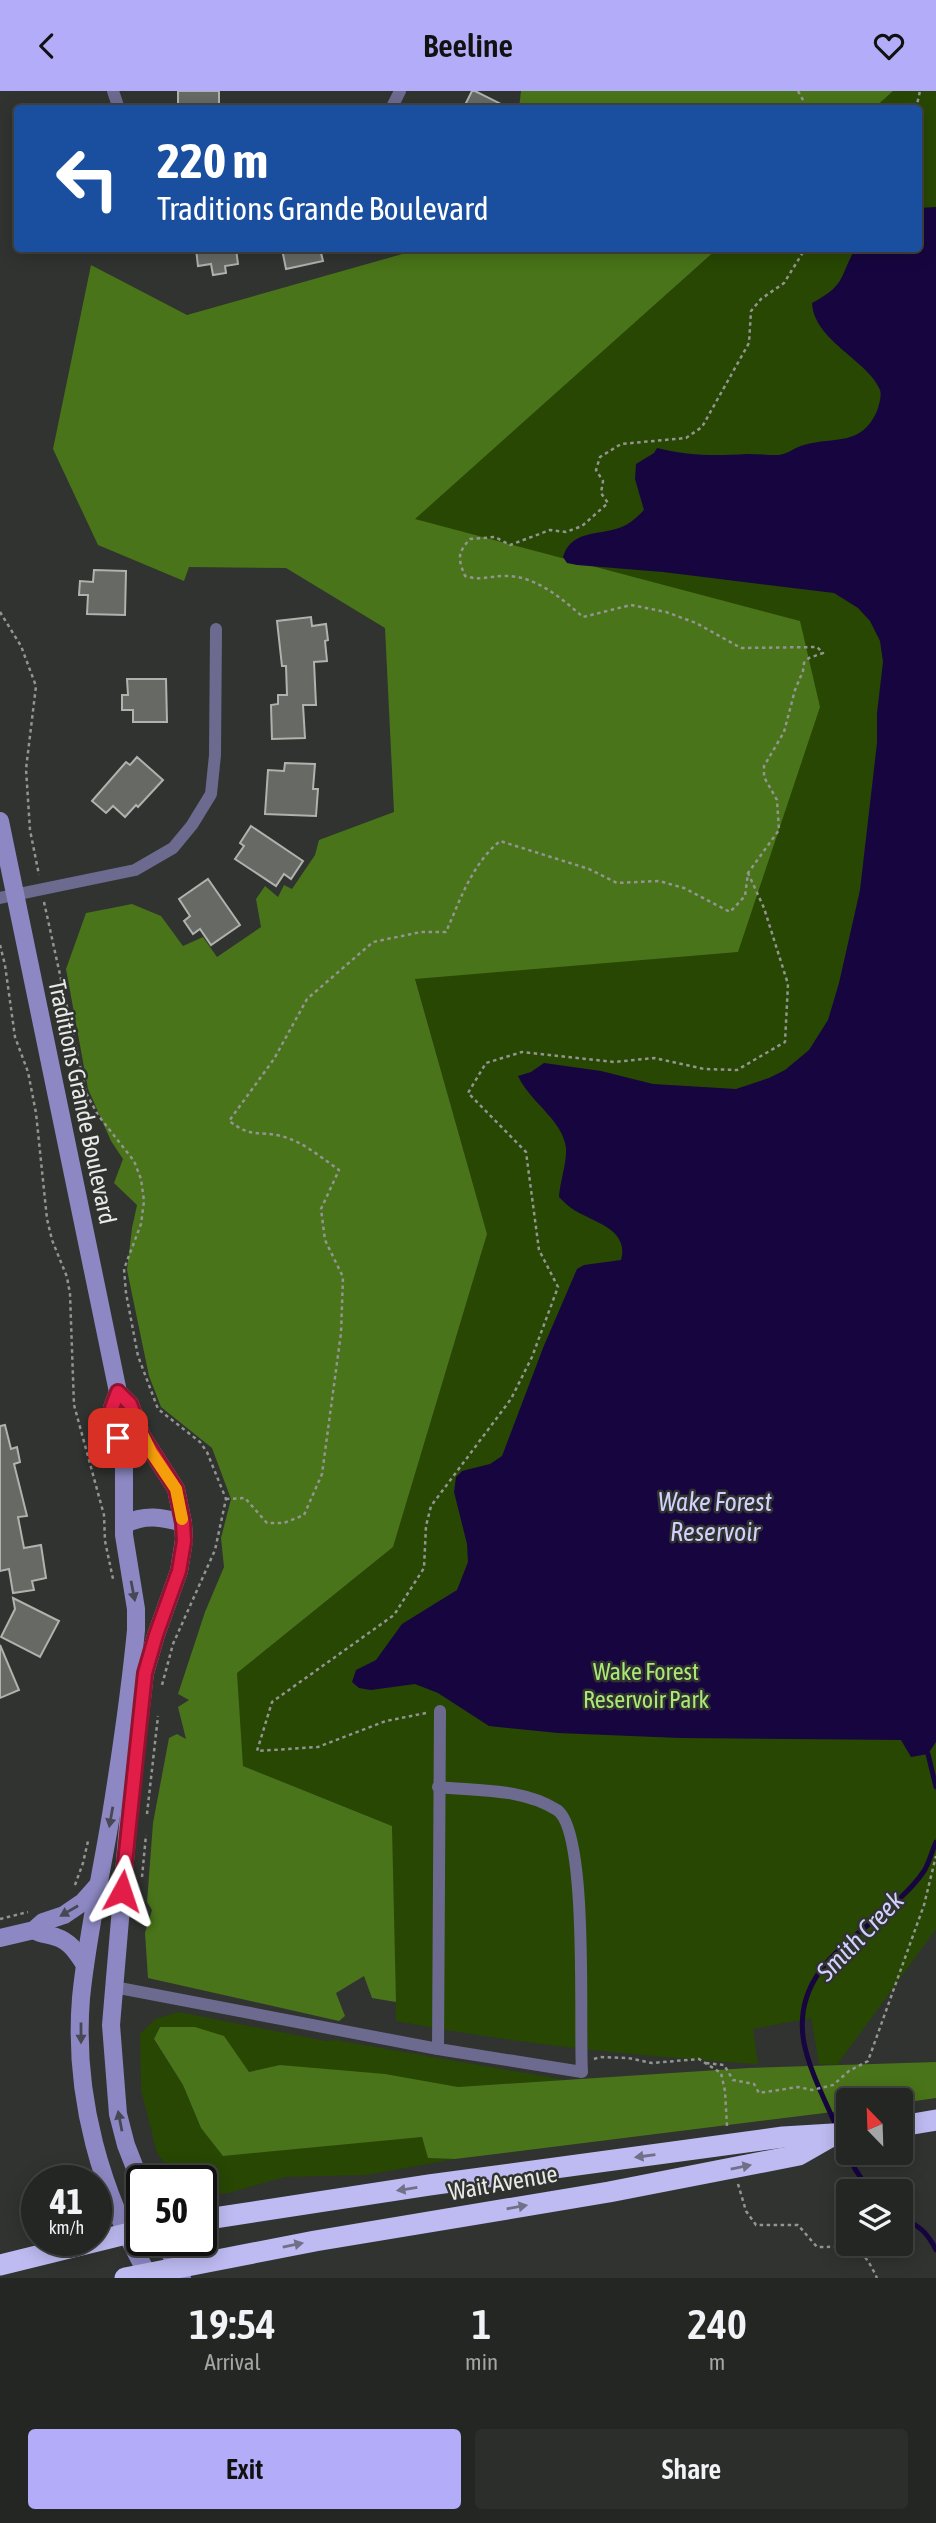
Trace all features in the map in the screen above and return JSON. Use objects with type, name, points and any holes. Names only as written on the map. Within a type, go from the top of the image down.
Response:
[{"type":"highway","points":[[914,2124],[936,2120]]},
{"type":"highway","name":"Wait Avenue","points":[[217,2218],[429,2185],[770,2139],[836,2134]]},
{"type":"highway","name":"Wait Avenue","points":[[125,2278],[222,2269],[315,2241],[609,2192],[799,2155],[836,2136]]},
{"type":"highway","points":[[0,2265],[126,2234]]},
{"type":"main road","name":"Traditions Grande Boulevard","points":[[0,821],[7,896],[118,1392],[130,1404],[142,1436],[176,1489],[183,1523],[184,1541],[179,1571],[145,1673],[130,1802],[111,2025],[116,2098],[122,2132],[134,2165]]},
{"type":"main road","name":"Traditions Grande Boulevard","points":[[118,1392],[112,1408],[124,1467],[126,1557],[136,1609],[136,1630],[118,1770],[85,1965],[80,2025],[86,2100],[97,2155],[126,2217]]},
{"type":"main road","points":[[125,1524],[146,1517],[183,1523]]},
{"type":"main road","points":[[0,1938],[34,1930],[43,1922],[64,1915],[80,1904],[99,1884]]},
{"type":"main road","points":[[34,1930],[64,1941],[75,1949],[85,1965]]},
{"type":"main road","name":"Traditions Grande Boulevard","points":[[142,2256],[149,2276]]},
{"type":"main road","points":[[171,2256],[179,2273]]},
{"type":"street","points":[[7,896],[135,870],[173,848],[192,825],[211,794],[215,754],[216,629]]},
{"type":"street","points":[[438,2049],[440,1711]]},
{"type":"street","points":[[114,1987],[438,2049],[582,2072],[582,1960],[571,1830],[560,1811],[525,1795],[438,1787]]},
{"type":"path","points":[[226,1499],[245,1498],[267,1523],[284,1523],[304,1515],[323,1474],[341,1333],[343,1277],[325,1240],[321,1209],[339,1170],[312,1150],[282,1136],[246,1133],[229,1121],[274,1059],[307,999],[373,942],[421,932],[446,932],[471,877],[486,853],[500,841],[589,869],[617,883],[659,881],[684,888],[730,912],[746,895],[748,873],[779,830],[777,800],[764,777],[764,767],[784,732],[804,663],[808,657],[823,653],[817,647],[741,648],[696,623],[631,605],[583,617],[559,596],[533,581],[505,576],[478,580],[465,576],[458,559],[459,551],[470,539],[495,537],[510,545],[550,530],[566,532],[582,526],[608,503],[601,493],[603,481],[596,470],[600,457],[621,444],[687,438],[702,427],[748,343],[751,311],[761,299],[784,283],[803,252]]},
{"type":"path","points":[[0,612],[21,646],[36,686],[26,769],[30,830],[39,878]]},
{"type":"path","points":[[440,1711],[386,1721],[318,1747],[257,1751],[272,1702],[394,1615],[424,1568],[426,1525],[431,1506],[511,1399],[532,1357],[558,1287],[538,1250],[526,1152],[468,1093],[486,1063],[522,1052],[614,1062],[654,1058],[704,1069],[737,1070],[785,1042],[788,984],[764,908],[748,873]]},
{"type":"path","points":[[44,903],[86,1093],[98,1115],[134,1160],[141,1179],[144,1201],[141,1224],[124,1269],[138,1356],[158,1409],[200,1443],[207,1452],[226,1499],[215,1550],[173,1644],[161,1688]]},
{"type":"path","points":[[0,945],[15,1037],[28,1072],[36,1113],[47,1219],[70,1294],[75,1413],[104,1515],[107,1556],[115,1585]]},
{"type":"path","points":[[146,1821],[159,1713]]},
{"type":"path","points":[[145,1857],[146,1833]]},
{"type":"path","points":[[73,1888],[79,1877],[88,1840]]},
{"type":"path","points":[[705,2063],[724,2065],[733,2080],[754,2084],[759,2093],[798,2087],[812,2090],[833,2085],[849,2071],[868,2061],[924,1905],[936,1856]]},
{"type":"path","points":[[0,1919],[38,1909]]},
{"type":"green space","points":[[521,91],[893,91],[877,105],[519,105]]},
{"type":"green space","name":"Wake Forest Reservoir Park","points":[[893,91],[936,91],[936,1929],[837,2065],[819,2064],[811,2018],[753,2029],[758,2064],[577,2048],[396,2021],[392,1826],[243,1766],[237,1673],[393,1547],[487,1234],[415,978],[738,952],[729,604],[414,519],[714,252],[922,252],[922,105],[877,105]]},
{"type":"green space","points":[[409,252],[714,252],[415,519],[800,621],[820,707],[738,952],[415,979],[487,1234],[393,1547],[237,1673],[243,1766],[392,1826],[396,2002],[372,1998],[364,1976],[336,1993],[345,2016],[339,2021],[148,1978],[145,1933],[152,1910],[147,1902],[153,1823],[169,1738],[177,1734],[186,1739],[178,1707],[189,1700],[178,1694],[205,1612],[224,1567],[221,1538],[231,1499],[212,1448],[161,1407],[149,1376],[127,1270],[137,1205],[114,1183],[123,1159],[111,1141],[88,1089],[66,969],[86,913],[132,904],[161,916],[183,946],[203,937],[217,957],[261,927],[256,899],[265,886],[278,897],[284,885],[292,889],[315,855],[319,840],[394,812],[385,628],[286,568],[189,567],[184,581],[98,545],[53,449],[91,265],[187,315]]},
{"type":"green space","points":[[179,2012],[326,2041],[335,2040],[565,2080],[458,2087],[280,2065],[248,2072],[223,2036],[160,2027],[154,2040],[183,2085],[201,2128],[223,2155],[422,2137],[428,2158],[455,2159],[366,2175],[285,2177],[217,2194],[217,2165],[166,2165],[157,2153],[141,2090],[140,2034],[155,2019]]},
{"type":"green space","points":[[160,2027],[195,2027],[224,2036],[249,2072],[280,2065],[385,2074],[458,2087],[748,2068],[936,2062],[936,2098],[914,2101],[914,2088],[836,2088],[836,2112],[455,2159],[428,2158],[422,2137],[223,2156],[201,2128],[183,2085],[154,2039]]},
{"type":"water","name":"Wake Forest Reservoir","points":[[936,207],[936,1742],[928,1754],[911,1757],[901,1740],[680,1738],[558,1733],[489,1726],[438,1693],[415,1684],[371,1690],[359,1688],[352,1682],[356,1670],[376,1660],[402,1624],[457,1590],[468,1562],[467,1544],[454,1492],[456,1477],[462,1471],[490,1464],[502,1456],[543,1348],[577,1269],[584,1265],[621,1260],[620,1240],[614,1233],[571,1208],[559,1197],[566,1154],[564,1138],[518,1076],[531,1072],[544,1063],[601,1071],[653,1084],[736,1089],[785,1070],[809,1050],[828,1020],[860,890],[877,743],[877,713],[883,662],[880,641],[870,621],[858,608],[834,593],[663,572],[577,565],[567,563],[563,557],[574,541],[590,534],[617,529],[644,510],[635,479],[636,464],[654,453],[657,448],[702,455],[779,455],[815,442],[846,438],[863,430],[877,411],[880,390],[874,379],[822,329],[812,303],[836,286],[854,252],[922,252],[922,208]]},
{"type":"building","points":[[178,91],[219,91],[219,105],[178,105]]},
{"type":"building","points":[[472,91],[475,91],[503,105],[465,105]]},
{"type":"building","points":[[196,252],[236,252],[238,264],[225,266],[226,273],[213,275],[211,264],[198,266]]},
{"type":"building","points":[[283,252],[321,252],[323,261],[286,269]]},
{"type":"building","points":[[94,570],[126,571],[125,615],[87,614],[88,595],[79,595],[80,581],[93,582]]},
{"type":"building","points":[[311,617],[312,626],[326,624],[328,640],[325,641],[327,661],[314,662],[316,705],[303,705],[305,738],[272,739],[271,705],[278,704],[278,695],[287,695],[286,666],[282,666],[277,621]]},
{"type":"building","points":[[127,679],[166,679],[167,722],[133,722],[133,710],[122,710],[122,695],[128,695]]},
{"type":"building","points":[[137,757],[163,780],[125,817],[113,806],[106,813],[92,801],[126,762],[130,765]]},
{"type":"building","points":[[285,763],[315,764],[313,789],[318,789],[316,816],[265,814],[268,770],[284,771]]},
{"type":"building","points":[[251,826],[303,861],[291,879],[284,874],[276,886],[235,859],[244,846],[240,843]]},
{"type":"building","points":[[208,879],[240,925],[211,945],[200,929],[193,934],[184,921],[190,916],[179,899]]},
{"type":"building","points":[[5,1425],[11,1449],[17,1447],[20,1462],[14,1464],[27,1516],[18,1517],[24,1548],[41,1545],[46,1578],[32,1581],[34,1590],[13,1593],[9,1569],[0,1571],[0,1426]]},
{"type":"building","points":[[13,1598],[59,1621],[40,1657],[1,1637],[15,1609]]},
{"type":"building","points":[[0,1645],[19,1690],[0,1698]]},
{"type":"waterway","name":"Smith Creek","points":[[928,1754],[936,1787]]},
{"type":"waterway","name":"Smith Creek","points":[[836,2126],[814,2075],[804,2043],[803,2013],[811,1987],[825,1965],[843,1946],[907,1891],[924,1871],[936,1842]]},
{"type":"waterway","name":"Smith Creek","points":[[853,2165],[862,2179]]},
{"type":"waterway","name":"Smith Creek","points":[[913,2224],[922,2230],[936,2250]]},
{"type":"slow traffic","points":[[134,1417],[151,1452],[176,1489],[182,1519]]},
{"type":"route","points":[[118,1438],[112,1408],[118,1392],[130,1404],[142,1436],[176,1489],[184,1541],[179,1571],[145,1673],[122,1891]]}]
